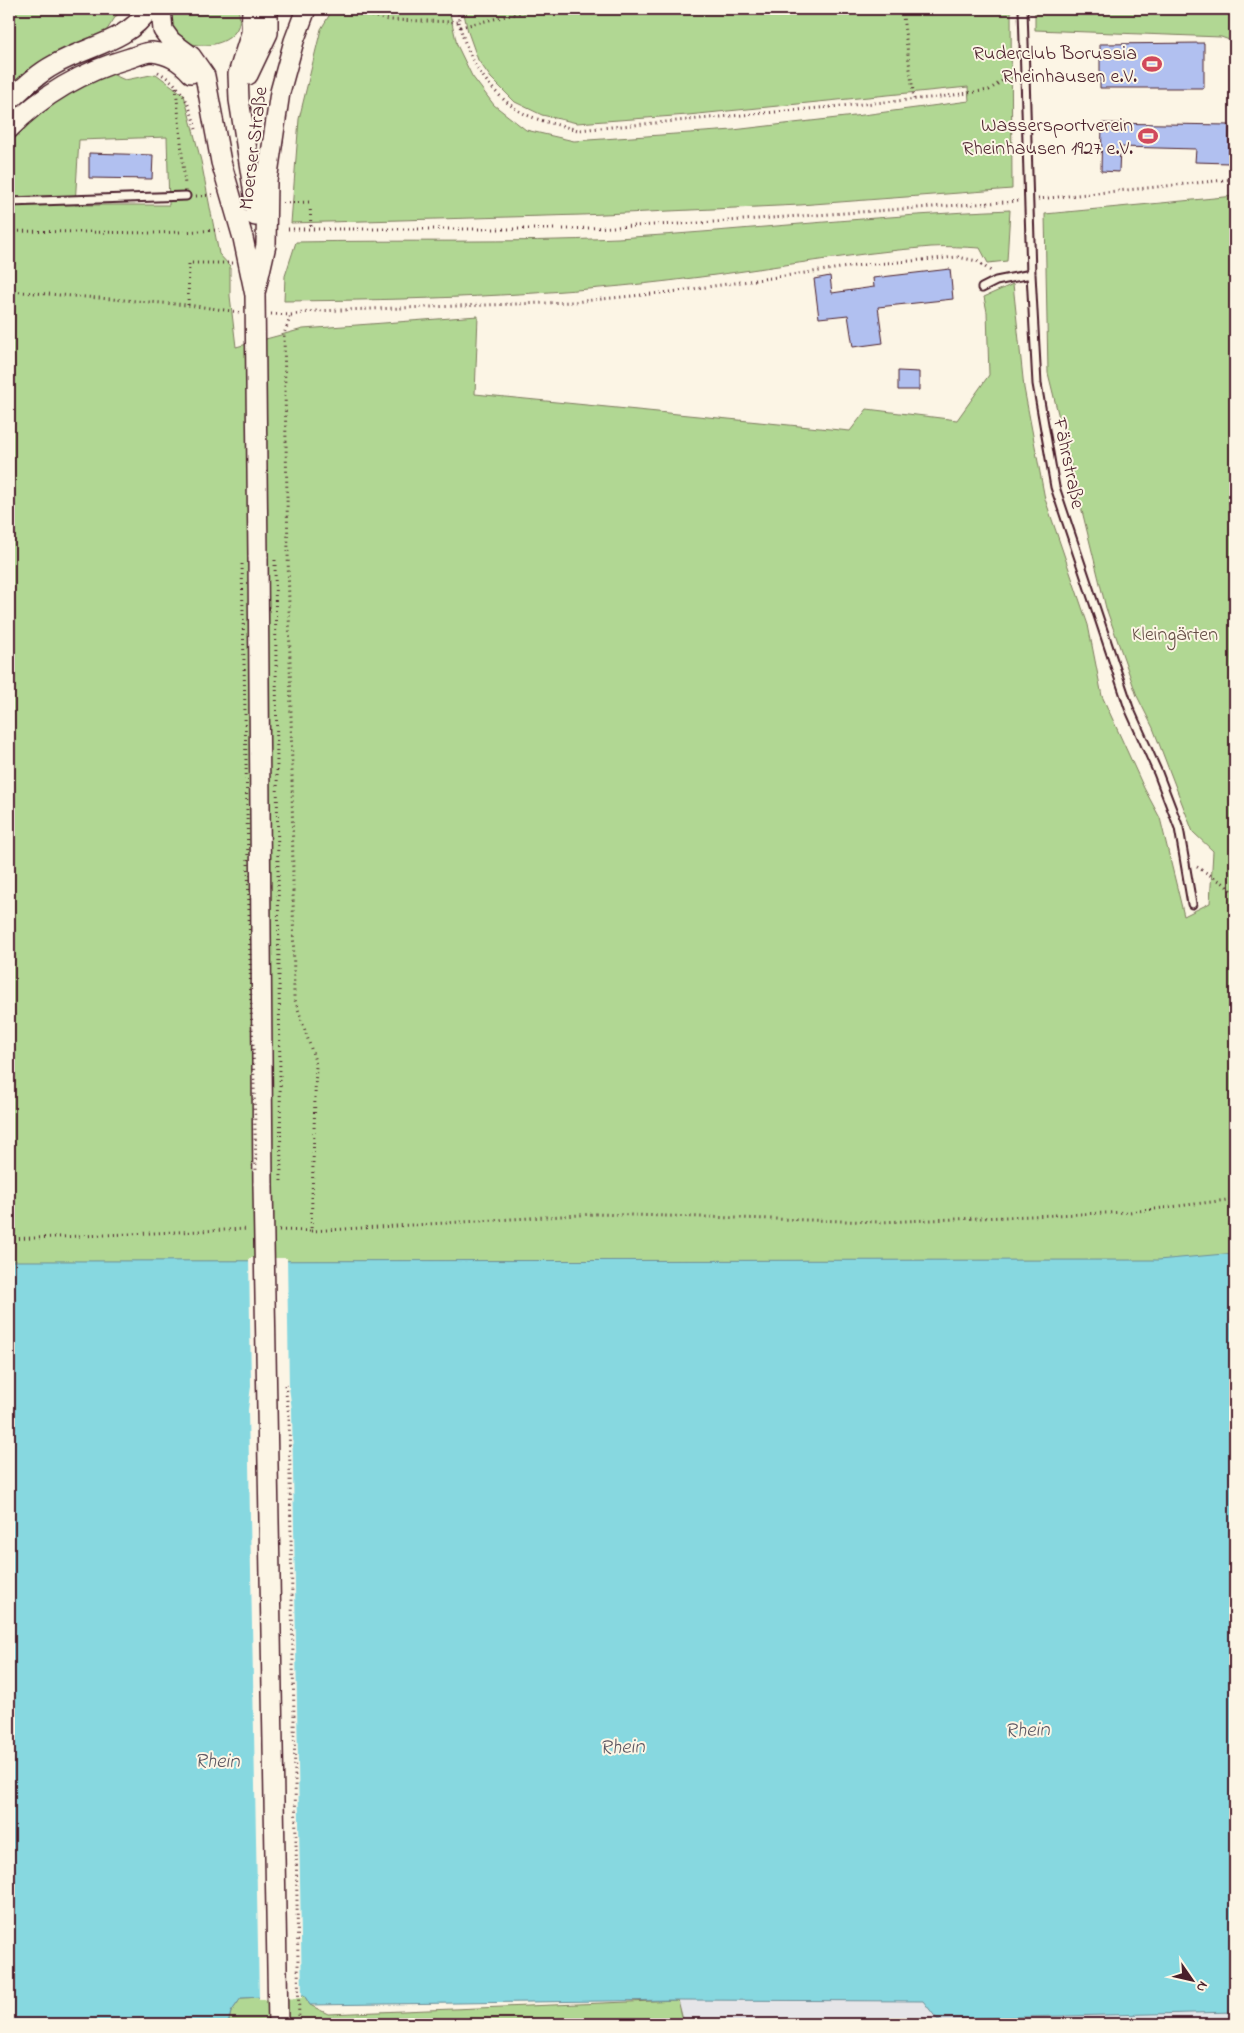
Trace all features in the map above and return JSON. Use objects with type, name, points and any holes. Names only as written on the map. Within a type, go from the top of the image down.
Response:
[{"type":"main road","points":[[9,101],[30,82],[54,65],[130,30],[142,20],[149,9]]},
{"type":"main road","points":[[161,9],[163,30],[171,41],[191,56],[205,76],[222,162],[255,295]]},
{"type":"main road","points":[[252,9],[251,32],[238,74],[239,100],[254,194],[264,1204],[278,2024]]},
{"type":"main road","points":[[239,100],[247,77],[268,33],[268,9]]},
{"type":"main road","name":"Moerser Straße","points":[[255,295],[266,245],[267,181],[280,92],[294,41],[306,9]]},
{"type":"main road","points":[[9,129],[53,92],[83,75],[112,63],[149,52],[164,54],[179,61],[191,74],[214,119]]},
{"type":"lane","name":"Fährstraße","points":[[1023,9],[1028,200],[1037,384],[1055,487],[1129,708],[1179,828],[1192,904]]},
{"type":"lane","points":[[9,202],[186,196]]},
{"type":"lane","points":[[982,288],[996,281],[1031,274]]},
{"type":"path","points":[[343,9],[389,20],[459,25],[536,9]]},
{"type":"path","points":[[458,9],[459,25],[464,44],[496,94],[520,112],[549,123],[578,130],[914,99],[989,90],[1024,66]]},
{"type":"path","points":[[902,9],[914,99]]},
{"type":"path","points":[[176,84],[186,196],[204,197],[213,195]]},
{"type":"path","points":[[288,229],[578,228],[698,223],[1028,200],[1235,179]]},
{"type":"path","points":[[278,203],[310,202],[311,229]]},
{"type":"path","points":[[9,231],[156,233],[221,230]]},
{"type":"path","points":[[263,314],[291,315],[314,311],[573,302],[671,292],[862,265],[958,257],[977,261],[991,272],[996,281]]},
{"type":"path","points":[[188,305],[189,263],[236,261],[236,271]]},
{"type":"path","points":[[9,291],[188,305],[226,312],[244,313]]},
{"type":"path","points":[[272,306],[272,315]]},
{"type":"path","points":[[291,315],[284,334],[294,997],[316,1064],[311,1231]]},
{"type":"path","points":[[274,550],[281,1187]]},
{"type":"path","points":[[242,555],[250,1000],[253,1044],[256,1178]]},
{"type":"path","points":[[1185,860],[1223,883],[1235,894]]},
{"type":"path","points":[[276,1230],[311,1231],[596,1214],[880,1222],[1130,1212],[1235,1199]]},
{"type":"path","points":[[282,1224],[282,1233]]},
{"type":"path","points":[[9,1239],[231,1229],[249,1230]]},
{"type":"path","points":[[285,1380],[289,1416],[299,2024]]},
{"type":"path","points":[[308,2024],[307,2021],[323,2024]]},
{"type":"shaded area","points":[[678,2000],[923,2001],[938,2019],[1235,2012],[1235,2024],[684,2024]]},
{"type":"green space","points":[[9,9],[125,9],[116,16],[103,36],[9,96]]},
{"type":"green space","points":[[171,9],[238,9],[239,21],[236,30],[230,37],[210,45],[198,45],[187,43],[175,35],[171,25]]},
{"type":"green space","points":[[333,9],[449,9],[457,45],[472,76],[494,105],[526,130],[574,141],[733,130],[969,101],[968,87],[688,115],[577,123],[542,115],[515,102],[491,78],[478,60],[468,32],[463,9],[1011,9],[1012,189],[800,205],[582,215],[291,223],[299,119],[321,29]]},
{"type":"green space","points":[[1035,9],[1235,9],[1235,42],[1221,37],[1035,30]]},
{"type":"green space","name":"Kleingärten","points":[[105,71],[125,80],[156,74],[184,95],[201,161],[219,254],[230,266],[230,296],[236,347],[303,329],[478,316],[475,394],[850,431],[867,409],[957,420],[989,375],[987,312],[984,297],[1013,284],[1024,388],[1045,499],[1088,625],[1102,696],[1144,788],[1160,818],[1184,916],[1210,903],[1213,851],[1193,832],[1153,728],[1137,696],[1106,608],[1048,373],[1045,214],[1235,196],[1235,1270],[9,1276],[9,137],[58,95]],"holes":[[[167,137],[169,205],[75,205],[79,140]]]},
{"type":"green space","points":[[1010,210],[1007,261],[988,263],[980,248],[931,247],[620,286],[524,294],[380,300],[284,301],[285,276],[296,242],[618,238],[912,215]]},
{"type":"green space","points":[[304,1995],[310,2005],[328,2014],[678,2000],[684,2024],[228,2024],[231,2012],[241,1998]]},
{"type":"water","name":"Rhein","points":[[1235,1253],[1235,2012],[937,2019],[923,2001],[678,2000],[310,2005],[304,1995],[241,1998],[231,2012],[228,2024],[9,2024],[9,1261],[1158,1260]]},
{"type":"pier","points":[[249,1258],[287,1258],[289,1387],[292,1410],[302,1998],[259,2000],[248,1410],[251,1386]]},
{"type":"building","points":[[1204,43],[1204,88],[1100,88],[1100,44]]},
{"type":"building","points":[[1102,123],[1229,125],[1229,163],[1195,162],[1196,149],[1120,147],[1119,172],[1101,171]]},
{"type":"building","points":[[89,153],[153,155],[152,179],[89,178]]},
{"type":"building","points":[[950,269],[953,299],[878,307],[883,343],[853,347],[848,315],[819,318],[814,279],[830,276],[832,293],[874,287],[873,278]]},
{"type":"building","points":[[898,371],[919,372],[919,390],[898,390]]},
{"type":"place","name":"Ruderclub Borussia Rheinhausen e.V.","points":[[1152,64]]},
{"type":"place","name":"Wassersportverein Rheinhausen 1927 e.V.","points":[[1148,136]]}]
